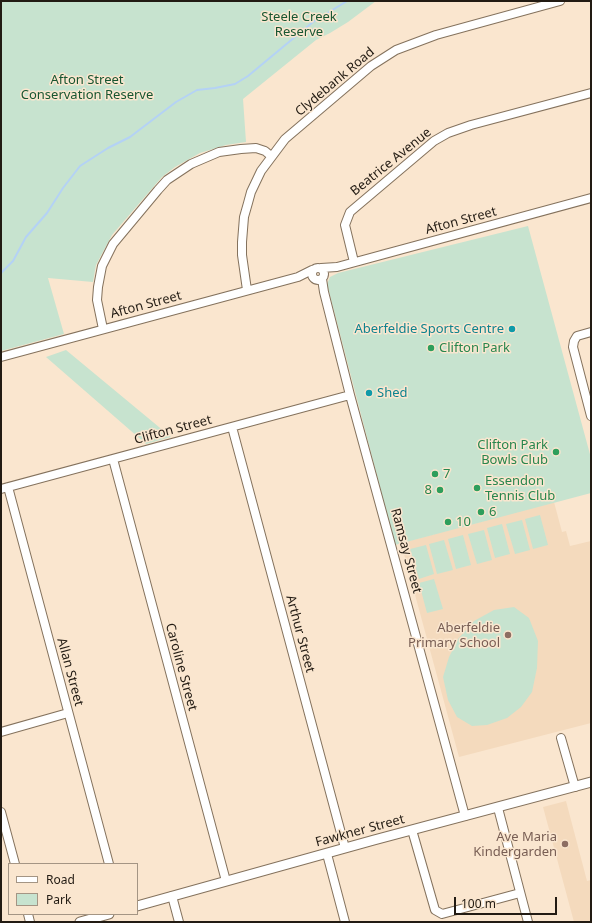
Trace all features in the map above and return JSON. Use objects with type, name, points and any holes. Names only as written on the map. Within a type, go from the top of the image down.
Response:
[{"type":"street","name":"Clydebank Road","points":[[247,290],[242,255],[242,230],[244,217],[251,192],[256,181],[271,156],[285,139],[358,77],[384,57],[396,50],[436,35],[560,1]]},
{"type":"street","name":"Beatrice Avenue","points":[[354,262],[345,225],[350,212],[434,140],[448,133],[471,125],[591,92]]},
{"type":"street","points":[[103,329],[97,300],[102,266],[113,244],[167,180],[191,164],[219,152],[241,148],[256,148],[265,151],[271,156]]},
{"type":"street","name":"Afton Street","points":[[1,357],[247,290],[298,277],[318,275],[354,262],[591,198]]},
{"type":"street","name":"Ramsay Street","points":[[318,275],[324,292],[350,395],[371,467],[465,816]]},
{"type":"street","points":[[591,332],[577,336],[572,347],[591,416]]},
{"type":"street","name":"Clifton Street","points":[[4,488],[350,395]]},
{"type":"street","name":"Arthur Street","points":[[232,426],[345,848]]},
{"type":"street","name":"Caroline Street","points":[[113,459],[226,881]]},
{"type":"street","name":"Allan Street","points":[[4,488],[109,863]]},
{"type":"street","points":[[1,732],[68,714]]},
{"type":"street","points":[[561,738],[575,787]]},
{"type":"street","name":"Fawkner Street","points":[[138,906],[591,782]]},
{"type":"street","points":[[498,808],[528,922]]},
{"type":"street","points":[[1,812],[15,863]]},
{"type":"street","points":[[412,830],[435,910],[442,914],[520,893]]},
{"type":"street","points":[[327,854],[345,922]]},
{"type":"street","points":[[172,896],[179,922]]},
{"type":"street","points":[[80,922],[105,915]]},
{"type":"shaded area","name":"Aberfeldie Primary School","points":[[554,502],[562,532],[566,531],[570,546],[591,541],[591,723],[459,757],[401,543]]},
{"type":"shaded area","name":"Ave Maria Kindergarden","points":[[566,801],[587,881],[591,880],[591,922],[574,922],[543,807]]},
{"type":"green space","name":"Afton Street Conservation Reserve","points":[[1,1],[376,1],[348,22],[316,40],[243,99],[246,142],[226,145],[200,153],[175,167],[162,177],[112,235],[96,265],[93,282],[48,278],[64,334],[1,351]]},
{"type":"green space","name":"Clifton Park","points":[[528,226],[591,458],[591,493],[395,545],[327,284],[330,277],[338,273]]},
{"type":"green space","points":[[66,350],[171,437],[146,444],[46,357]]},
{"type":"green space","points":[[540,515],[548,545],[533,549],[525,519]]},
{"type":"green space","points":[[522,520],[530,550],[515,554],[506,524]]},
{"type":"green space","points":[[502,524],[510,554],[495,558],[487,528]]},
{"type":"green space","points":[[484,530],[492,560],[477,564],[468,534]]},
{"type":"green space","points":[[463,535],[471,565],[456,569],[448,539]]},
{"type":"green space","points":[[444,540],[453,570],[437,574],[429,544]]},
{"type":"green space","points":[[426,545],[434,574],[419,579],[410,549]]},
{"type":"green space","points":[[434,579],[443,609],[427,613],[419,583]]},
{"type":"green space","points":[[514,607],[529,618],[538,641],[537,668],[532,692],[521,707],[507,718],[487,725],[472,726],[457,717],[448,700],[443,677],[449,657],[458,639],[474,621],[494,610]]},
{"type":"waterway","points":[[1,273],[13,261],[26,237],[47,213],[63,188],[80,166],[108,148],[130,137],[176,102],[197,90],[235,84],[248,76],[313,22],[347,1]]},
{"type":"place","name":"Aberfeldie Sports Centre","points":[[512,329]]},
{"type":"place","name":"Clifton Park","points":[[431,348]]},
{"type":"place","name":"Shed","points":[[369,393]]},
{"type":"place","name":"Clifton Park Bowls Club","points":[[556,452]]},
{"type":"place","name":"7","points":[[435,474]]},
{"type":"place","name":"Essendon Tennis Club","points":[[477,488]]},
{"type":"place","name":"8","points":[[440,490]]},
{"type":"place","name":"6","points":[[481,512]]},
{"type":"place","name":"10","points":[[448,522]]},
{"type":"place","name":"Aberfeldie Primary School","points":[[508,635]]},
{"type":"place","name":"Ave Maria Kindergarden","points":[[565,844]]},
{"type":"park label","name":"Steele Creek Reserve","points":[[299,24]]}]
